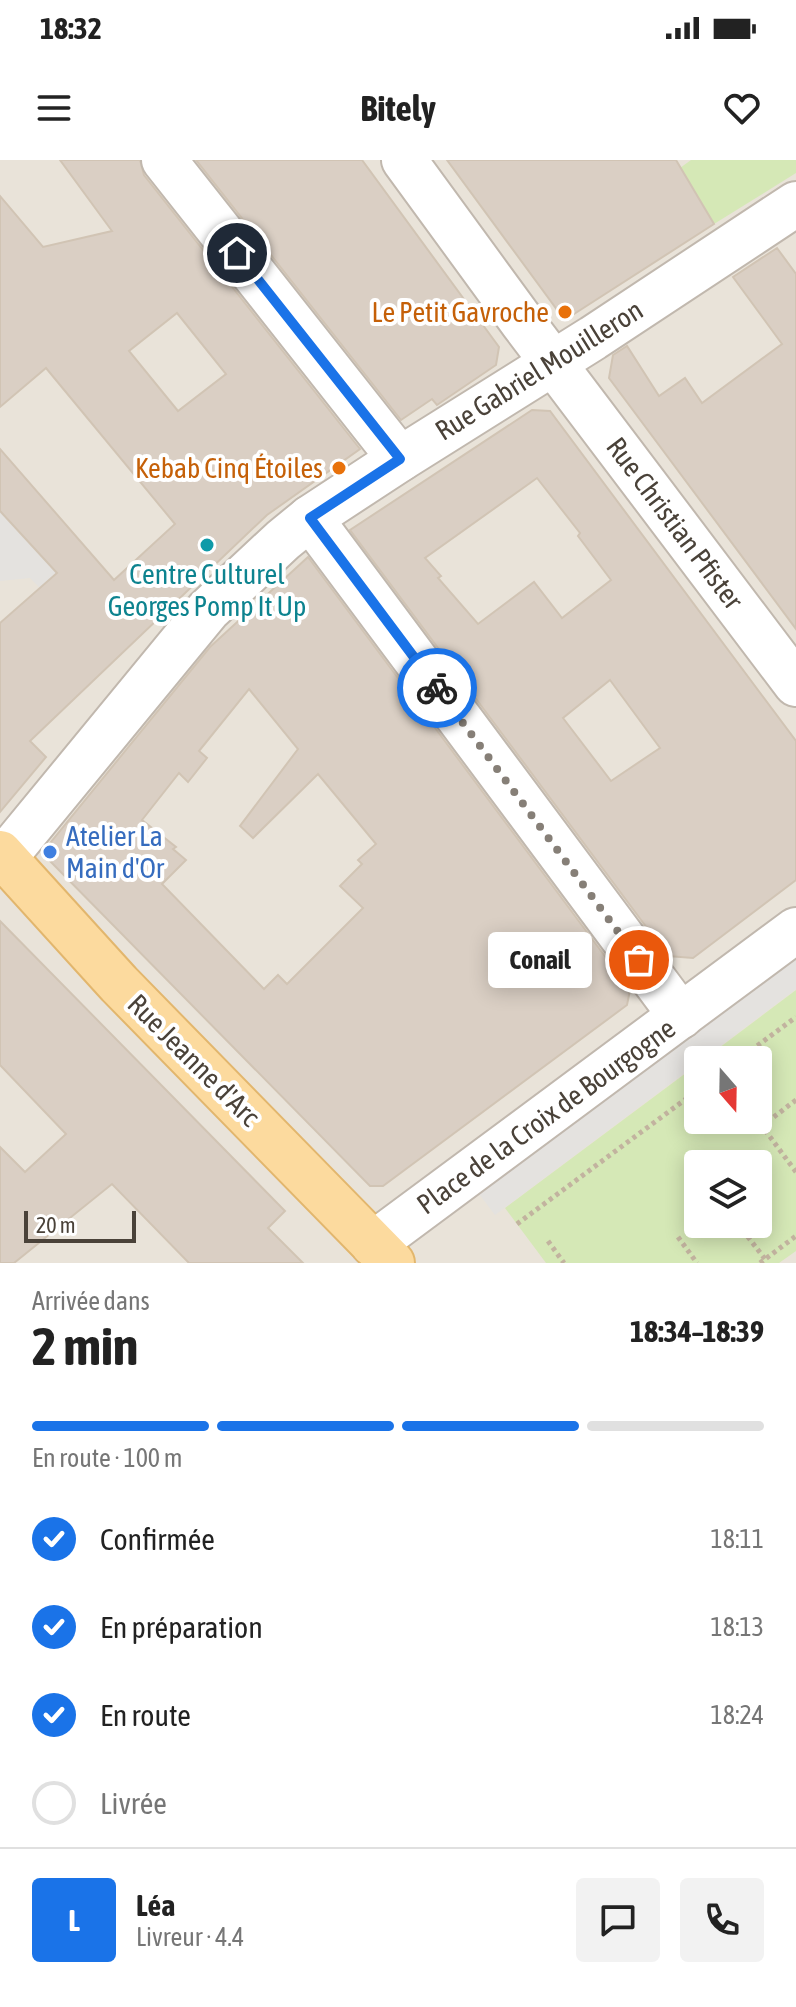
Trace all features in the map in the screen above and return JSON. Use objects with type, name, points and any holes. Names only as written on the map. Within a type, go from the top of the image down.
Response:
[{"type":"main road","name":"Rue Jeanne d'Arc","points":[[2,858],[119,984],[383,1254]]},
{"type":"street","points":[[164,160],[400,459]]},
{"type":"street","name":"Rue Christian Pfister","points":[[404,160],[796,684]]},
{"type":"street","name":"Rue Gabriel Mouilleron","points":[[2,858],[208,610],[310,518],[796,204]]},
{"type":"street","points":[[310,518],[681,1016]]},
{"type":"street","name":"Place de la Croix de Bourgogne","points":[[383,1254],[681,1016],[796,930]]},
{"type":"path","points":[[757,1046],[796,1017]]},
{"type":"path","points":[[517,1224],[684,1100]]},
{"type":"path","points":[[772,1118],[796,1100]]},
{"type":"path","points":[[768,1134],[796,1172]]},
{"type":"path","points":[[747,1238],[762,1261],[796,1236]]},
{"type":"path","points":[[678,1237],[697,1263]]},
{"type":"path","points":[[548,1241],[564,1263]]},
{"type":"shaded area","points":[[0,160],[796,160],[796,1263],[0,1263]]},
{"type":"shaded area","points":[[0,511],[57,573],[40,588],[30,578],[0,581]]},
{"type":"shaded area","points":[[796,957],[796,989],[721,1046],[684,1046],[684,1073],[495,1215],[479,1194]]},
{"type":"green space","points":[[691,160],[796,160],[796,173],[714,224],[680,168]]},
{"type":"green space","points":[[796,990],[796,1251],[779,1263],[546,1263],[505,1208],[684,1074],[684,1134],[772,1134],[772,1046],[722,1046]]},
{"type":"building","points":[[60,160],[140,160],[144,175],[360,449],[267,515],[30,741],[46,757],[0,812],[0,623],[57,573],[0,511],[0,449],[114,580],[175,524],[46,368],[0,407],[0,196],[43,247],[112,231]],"holes":[[[177,313],[226,374],[178,411],[129,351]]]},
{"type":"building","points":[[196,160],[362,160],[499,347],[496,365],[437,405],[432,399],[401,420]]},
{"type":"building","points":[[447,160],[676,160],[714,224],[574,314],[558,311]]},
{"type":"building","points":[[777,248],[796,274],[796,629],[609,378],[613,355],[627,346],[659,396],[685,378],[702,403],[782,344],[733,277]]},
{"type":"building","points":[[532,410],[550,411],[796,741],[796,880],[693,958],[668,956],[350,530]],"holes":[[[537,478],[580,533],[578,536],[611,580],[562,618],[534,582],[478,624],[425,558]],[[610,680],[660,748],[611,781],[563,718]]]},
{"type":"building","points":[[308,557],[630,990],[627,1005],[383,1186],[370,1186],[50,861],[50,843],[210,647]],"holes":[[[249,689],[298,749],[240,826],[253,838],[318,774],[376,844],[358,860],[362,864],[340,886],[363,908],[287,984],[278,975],[264,989],[162,884],[186,860],[173,849],[176,847],[142,820],[179,773],[188,782],[207,758],[199,751]]]},
{"type":"building","points":[[0,921],[285,1211],[268,1228],[303,1263],[189,1263],[112,1184],[14,1263],[0,1263],[0,1147],[25,1172],[66,1134],[0,1065]]},
{"type":"way so far","points":[[437,688],[639,960]]},
{"type":"place","name":"Le Petit Gavroche","points":[[565,312]]},
{"type":"place","name":"Kebab Cinq Étoiles","points":[[339,468]]},
{"type":"place","name":"Centre Culturel Georges Pomp It Up","points":[[207,545]]},
{"type":"place","name":"Atelier La Main d'Or","points":[[50,852]]},
{"type":"place","name":"Conail","points":[[639,960]]},
{"type":"route","points":[[237,253],[400,459],[310,518],[437,688]]}]
